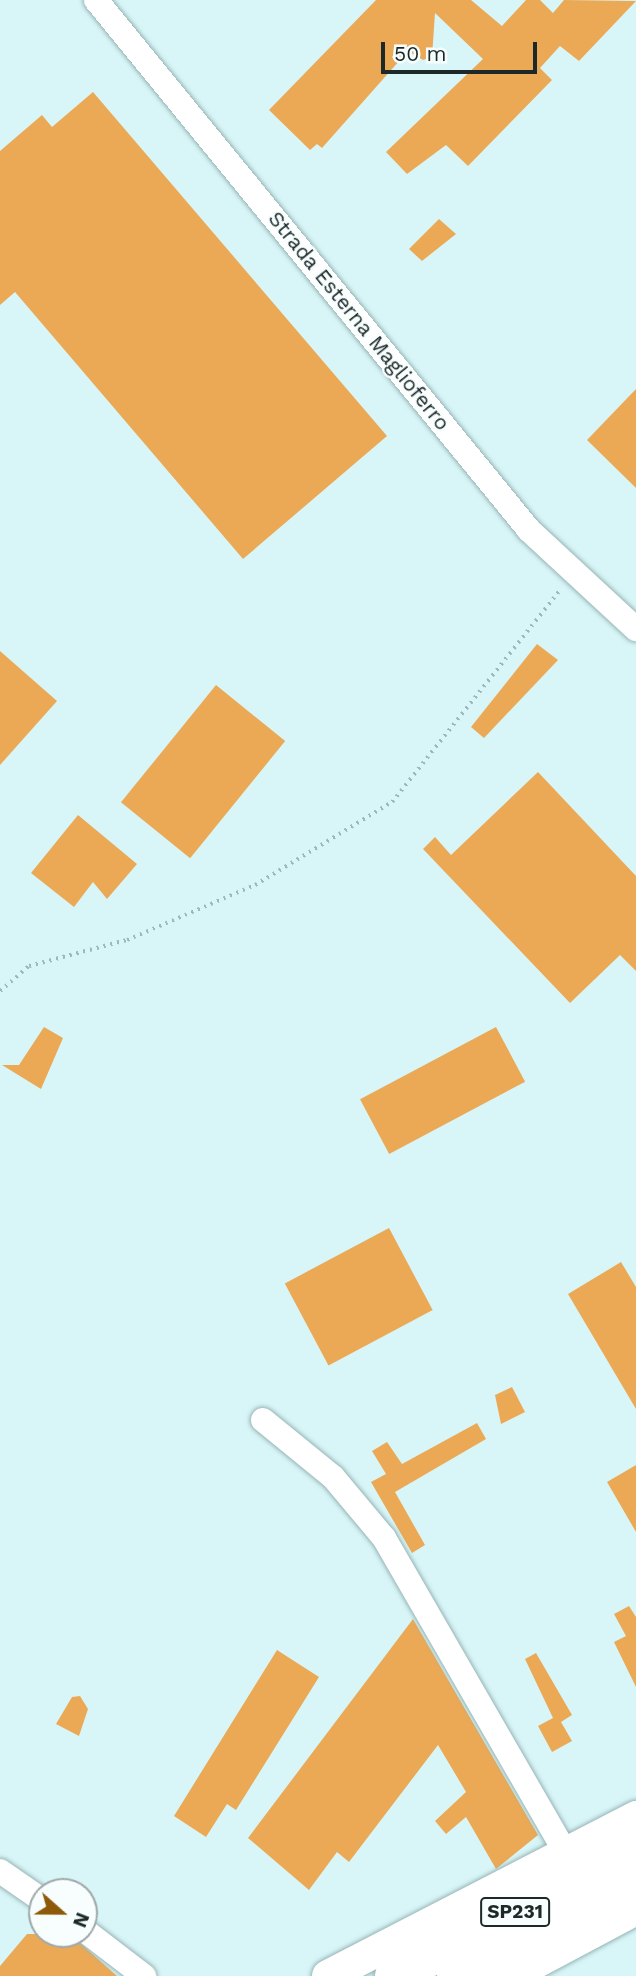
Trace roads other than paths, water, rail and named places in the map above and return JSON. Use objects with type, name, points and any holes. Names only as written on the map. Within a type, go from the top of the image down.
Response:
[{"type":"highway","name":"SP231","points":[[394,1976],[636,1849]]},
{"type":"highway","name":"SP231","points":[[456,1976],[636,1883]]},
{"type":"street","name":"Strada Esterna Maglioferro","points":[[96,0],[529,530],[636,629]]},
{"type":"street","points":[[262,1420],[333,1477],[384,1538],[566,1853]]},
{"type":"street","points":[[328,1976],[636,1817]]},
{"type":"street","points":[[0,1871],[28,1890]]},
{"type":"street","points":[[510,1976],[636,1909]]},
{"type":"street","points":[[98,1941],[144,1976]]}]
